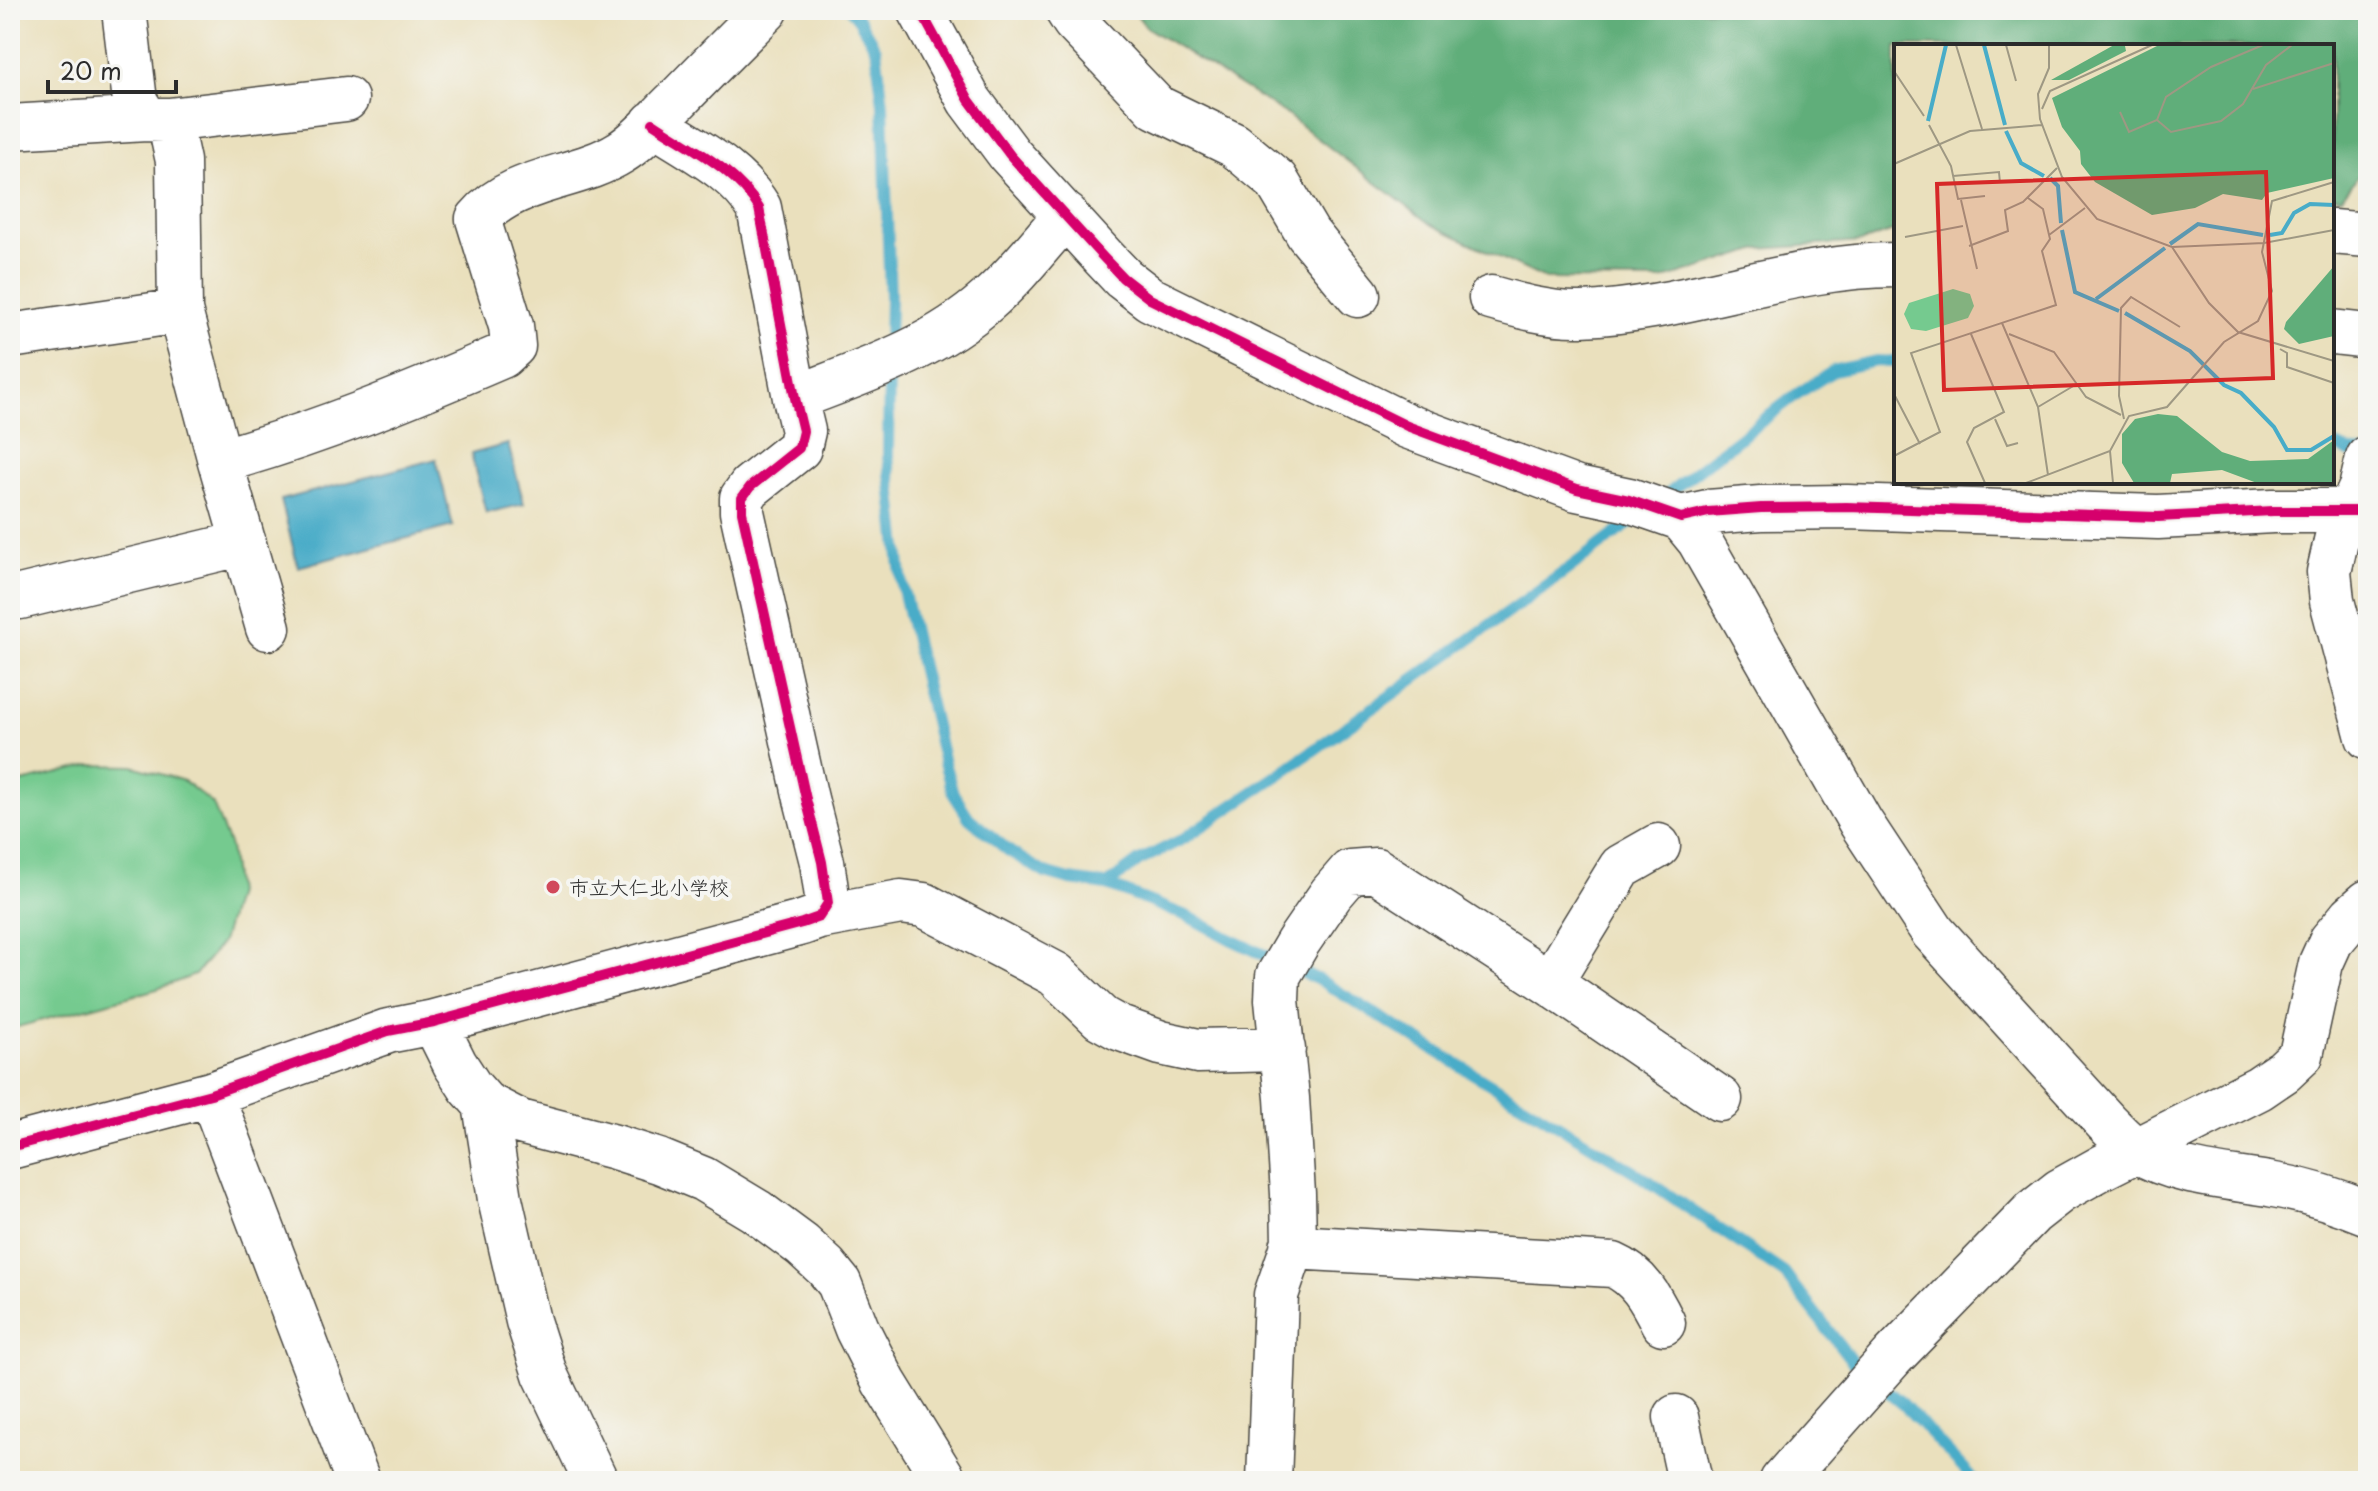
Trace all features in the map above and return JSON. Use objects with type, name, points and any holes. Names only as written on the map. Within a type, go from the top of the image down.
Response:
[{"type":"street","points":[[124,10],[135,101],[158,120],[178,161],[180,311],[268,628]]},
{"type":"street","points":[[220,461],[280,444],[390,404],[502,356],[513,346],[511,326],[478,219],[487,208],[509,194],[583,169],[621,152],[766,10]]},
{"type":"street","points":[[920,10],[969,100],[1010,155],[1123,278],[1150,299],[1407,426],[1577,489],[1629,500],[1681,518],[1699,540],[1861,823],[1933,932],[2106,1122],[2136,1150],[2158,1161],[2198,1172],[2329,1197],[2368,1213]]},
{"type":"street","points":[[1067,10],[1156,107],[1234,145],[1276,180],[1308,234],[1358,295]]},
{"type":"street","points":[[10,127],[158,120],[346,99]]},
{"type":"street","points":[[653,123],[732,175],[751,194],[759,208],[803,431],[799,448],[750,487],[742,498],[742,512],[822,862],[828,903],[819,917]]},
{"type":"street","points":[[795,398],[915,350],[951,327],[985,303],[1007,282],[1066,215]]},
{"type":"street","points":[[2334,232],[2368,235]]},
{"type":"street","points":[[1491,298],[1528,308],[1579,314],[1645,307],[1808,272],[1860,265],[1894,265]]},
{"type":"street","points":[[10,336],[180,311]]},
{"type":"street","points":[[2334,332],[2368,336]]},
{"type":"street","points":[[1681,518],[1708,512],[1847,507],[2158,517],[2273,511],[2362,491]]},
{"type":"street","points":[[2362,491],[2336,541],[2329,572],[2332,601],[2368,737]]},
{"type":"street","points":[[20,597],[244,543]]},
{"type":"street","points":[[1550,983],[1621,867],[1658,846]]},
{"type":"street","points":[[1269,1481],[1276,1295],[1294,1243],[1283,1049],[1277,1000],[1288,959],[1331,894],[1350,872],[1376,870],[1720,1099]]},
{"type":"street","points":[[10,1147],[211,1094],[388,1031],[434,1022],[819,917],[901,902],[924,905],[1055,974],[1101,1018],[1119,1028],[1161,1043],[1198,1051],[1283,1049]]},
{"type":"street","points":[[1782,1481],[1893,1356],[2032,1213],[2060,1191],[2259,1088],[2301,1055],[2321,963],[2331,941],[2368,902]]},
{"type":"street","points":[[434,1022],[455,1064],[485,1104],[520,1122],[615,1147],[703,1179],[756,1211],[802,1245],[839,1283],[857,1329],[884,1382],[945,1481]]},
{"type":"street","points":[[211,1094],[358,1481]]},
{"type":"street","points":[[485,1104],[500,1199],[528,1321],[545,1374],[596,1481]]},
{"type":"street","points":[[2305,1191],[2317,1214],[2328,1224],[2368,1244]]},
{"type":"street","points":[[1292,1247],[1613,1265],[1625,1270],[1648,1293],[1663,1323]]},
{"type":"street","points":[[1676,1417],[1690,1481]]},
{"type":"green space","points":[[1133,10],[2368,10],[2368,164],[2342,197],[2334,196],[2334,44],[1894,44],[1894,231],[1862,242],[1759,249],[1661,280],[1545,279],[1430,224],[1287,115],[1146,27]]},
{"type":"green space","points":[[91,765],[133,766],[184,781],[213,804],[230,847],[236,893],[222,942],[195,975],[157,989],[10,1029],[10,785]]},
{"type":"water","points":[[508,444],[524,504],[486,513],[471,454]]},
{"type":"water","points":[[436,459],[453,526],[298,567],[281,500]]},
{"type":"waterway","points":[[851,10],[876,49],[883,104],[889,351]]},
{"type":"waterway","points":[[1659,500],[1797,394],[1835,370],[1876,361],[1894,362]]},
{"type":"waterway","points":[[889,369],[888,456],[902,585],[943,759],[953,793],[969,818],[1009,851],[1045,873],[1107,885],[1189,917],[1321,981],[1638,1174],[1784,1273],[1855,1365],[1903,1404],[1975,1481]]},
{"type":"waterway","points":[[2334,445],[2361,454]]},
{"type":"waterway","points":[[1107,885],[1139,861],[1183,839],[1280,774],[1642,514]]},
{"type":"cycle path","points":[[920,10],[969,100],[1010,155],[1123,278],[1150,299],[1407,426],[1577,489],[1629,500],[1681,518],[1708,512],[1761,508],[1847,507],[2158,517],[2273,511],[2368,511]]},
{"type":"cycle path","points":[[10,1147],[211,1094],[388,1031],[434,1022],[802,923],[819,917],[828,903],[822,862],[742,512],[742,498],[750,487],[799,448],[803,431],[759,208],[725,171],[653,123]]},
{"type":"place","name":"市立大仁北小学校","points":[[553,887]]}]
